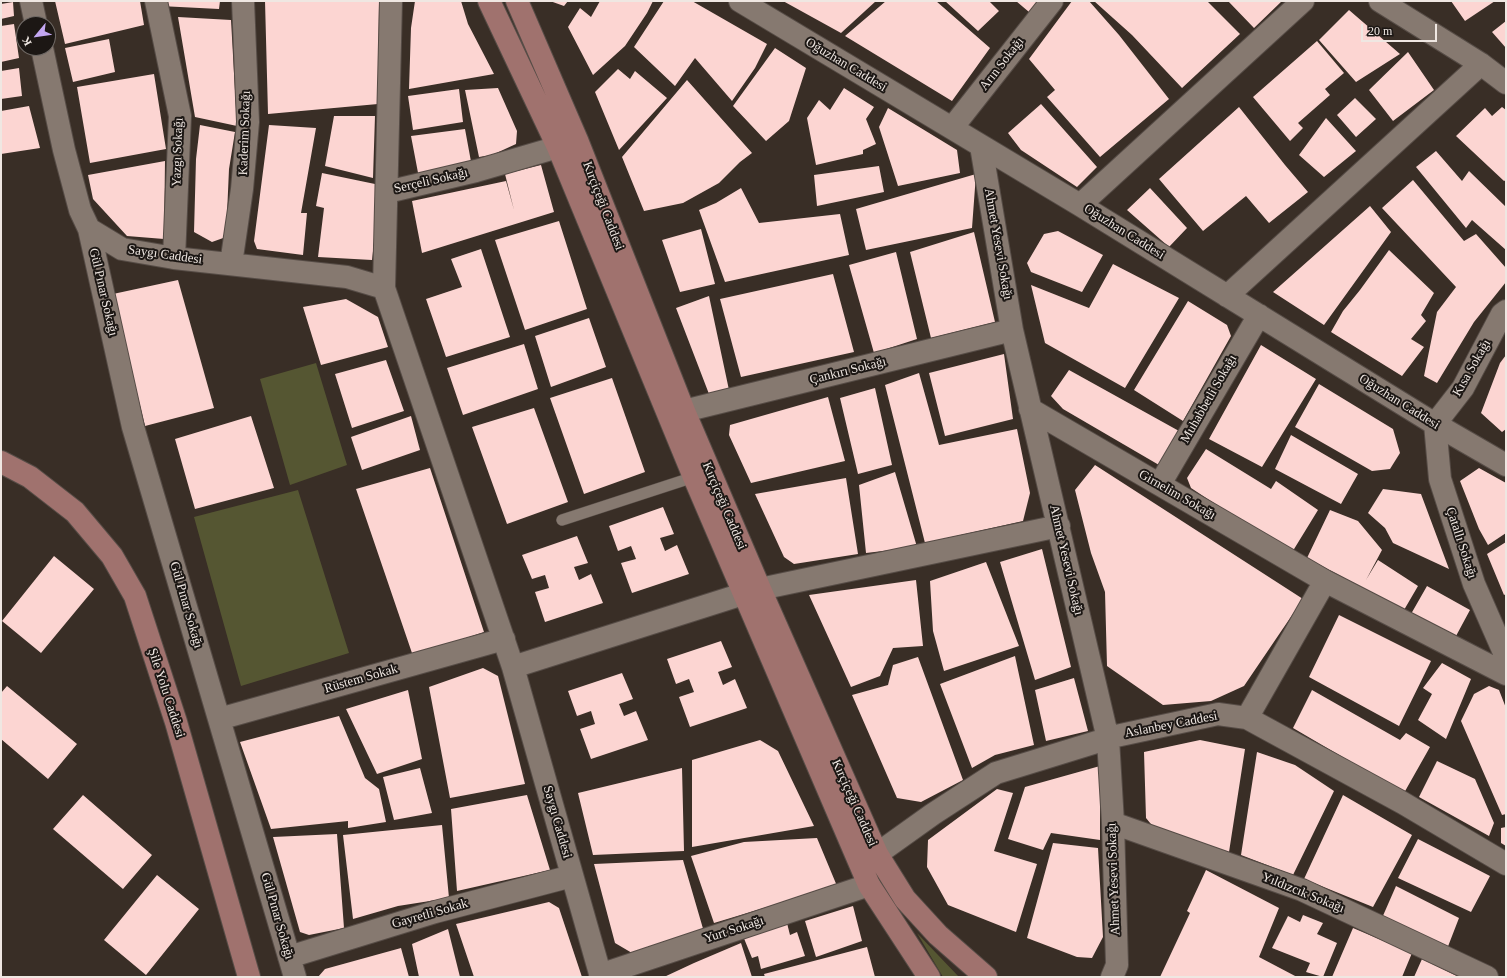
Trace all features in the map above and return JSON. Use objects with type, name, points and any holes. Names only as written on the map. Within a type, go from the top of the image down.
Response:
[{"type":"main road","name":"Kırçiçeği Caddesi","points":[[489,1],[558,147],[694,478],[752,591],[876,854],[905,899],[938,935],[986,977]]},
{"type":"main road","name":"Kırçiçeği Caddesi","points":[[517,1],[577,140],[684,411],[752,591],[869,885],[929,977]]},
{"type":"main road","name":"Şile Yolu Caddesi","points":[[1,462],[30,476],[75,512],[112,556],[135,596],[176,722],[249,977]]},
{"type":"street","points":[[31,1],[34,16]]},
{"type":"street","name":"Yazgı Sokağı","points":[[156,1],[180,116],[174,258]]},
{"type":"street","name":"Kaderim Sokağı","points":[[231,264],[242,189],[248,122],[243,1]]},
{"type":"street","points":[[384,288],[391,1]]},
{"type":"street","name":"Oğuzhan Caddesi","points":[[740,1],[1080,205],[1435,424],[1506,465]]},
{"type":"street","name":"Arın Sokağı","points":[[952,128],[1052,1]]},
{"type":"street","points":[[1080,205],[1303,1]]},
{"type":"street","points":[[1380,1],[1481,64],[1506,82]]},
{"type":"street","points":[[44,56],[64,150],[80,210],[89,229]]},
{"type":"street","points":[[1227,296],[1481,64]]},
{"type":"street","name":"Ahmet Yesevi Sokağı","points":[[981,146],[1012,330],[1108,739],[1113,823],[1117,965],[1112,977]]},
{"type":"street","name":"Serçeli Sokağı","points":[[387,192],[476,171],[558,147]]},
{"type":"street","name":"Saygı Caddesi","points":[[89,229],[122,249],[174,258],[347,277],[384,288],[513,667],[600,976]]},
{"type":"street","name":"Gül Pınar Sokağı","points":[[89,229],[133,427],[292,967]]},
{"type":"street","name":"Kısa Sokağı","points":[[1435,424],[1463,388],[1502,314],[1506,311]]},
{"type":"street","name":"Muhabbetli Sokağı","points":[[1160,484],[1259,315]]},
{"type":"street","name":"Çankırı Sokağı","points":[[684,411],[1012,330]]},
{"type":"street","name":"Girnelim Sokağı","points":[[1030,409],[1324,581],[1506,674]]},
{"type":"street","name":"Çatallı Sokağı","points":[[1435,424],[1440,479],[1474,584],[1506,657]]},
{"type":"street","points":[[513,667],[752,591],[1058,526]]},
{"type":"street","points":[[1247,718],[1324,581]]},
{"type":"street","name":"Rüstem Sokak","points":[[219,719],[504,639]]},
{"type":"street","name":"Aslanbey Caddesi","points":[[876,854],[933,814],[996,773],[1116,736],[1218,714],[1247,718],[1403,803],[1506,864]]},
{"type":"street","name":"Yıldızcık Sokağı","points":[[1113,823],[1302,890],[1487,977]]},
{"type":"street","name":"Gayretli Sokak","points":[[292,967],[435,912],[572,876]]},
{"type":"street","name":"Yurt Sokağı","points":[[600,976],[869,885]]},
{"type":"lane","points":[[562,520],[694,478]]},
{"type":"green space","points":[[316,363],[347,465],[290,485],[260,379]]},
{"type":"green space","points":[[298,490],[349,653],[241,686],[194,517]]},
{"type":"green space","points":[[917,933],[959,977],[943,977]]},
{"type":"building","points":[[55,1],[140,1],[144,25],[65,44]]},
{"type":"building","points":[[161,1],[220,1],[219,9],[160,6]]},
{"type":"building","points":[[265,1],[379,1],[378,104],[268,114]]},
{"type":"building","points":[[415,1],[461,1],[468,24],[494,74],[409,89],[411,28]]},
{"type":"building","points":[[550,1],[568,1],[564,6]]},
{"type":"building","points":[[600,1],[653,1],[647,13],[625,46],[593,75],[568,27],[580,8],[591,17]]},
{"type":"building","points":[[664,1],[692,1],[767,44],[755,68],[732,101],[695,58],[675,86],[634,47]]},
{"type":"building","points":[[783,1],[876,1],[841,33]]},
{"type":"building","points":[[886,1],[936,1],[990,48],[952,101],[845,36]]},
{"type":"building","points":[[945,1],[989,1],[999,11],[978,31]]},
{"type":"building","points":[[1016,1],[1038,1],[1029,12]]},
{"type":"building","points":[[1072,1],[1089,1],[1119,35],[1169,99],[1100,157],[1047,97],[1055,90],[1029,59]]},
{"type":"building","points":[[1094,1],[1207,1],[1240,34],[1182,88],[1132,35]]},
{"type":"building","points":[[1228,1],[1282,1],[1254,28]]},
{"type":"building","points":[[1451,1],[1495,1],[1465,21]]},
{"type":"building","points":[[13,2],[14,16],[1,19],[1,4]]},
{"type":"building","points":[[1349,10],[1400,54],[1356,82],[1319,40]]},
{"type":"building","points":[[178,17],[231,20],[237,126],[195,117]]},
{"type":"building","points":[[1506,21],[1506,48],[1492,32]]},
{"type":"building","points":[[14,24],[16,56],[19,56],[19,58],[1,62],[1,26]]},
{"type":"building","points":[[109,39],[115,72],[73,82],[65,48]]},
{"type":"building","points":[[1317,41],[1344,73],[1325,89],[1330,95],[1298,123],[1303,128],[1290,141],[1253,97]]},
{"type":"building","points":[[775,48],[806,68],[789,121],[766,141],[733,106]]},
{"type":"building","points":[[1408,52],[1434,90],[1393,121],[1369,90]]},
{"type":"building","points":[[19,68],[22,96],[1,99],[1,71]]},
{"type":"building","points":[[618,69],[630,79],[635,71],[667,98],[619,150],[595,92]]},
{"type":"building","points":[[154,74],[166,149],[90,163],[77,87]]},
{"type":"building","points":[[687,80],[752,153],[740,162],[719,183],[683,203],[644,211],[622,157]]},
{"type":"building","points":[[498,88],[517,131],[516,144],[492,155],[479,157],[465,90]]},
{"type":"building","points":[[844,88],[874,107],[866,119],[876,144],[863,150],[863,154],[816,165],[807,118],[819,100],[830,110]]},
{"type":"building","points":[[459,89],[463,122],[413,130],[408,96]]},
{"type":"building","points":[[1355,98],[1376,119],[1356,137],[1337,115]]},
{"type":"building","points":[[1041,104],[1097,167],[1077,187],[1021,150],[1008,133]]},
{"type":"building","points":[[29,106],[40,148],[1,154],[1,111]]},
{"type":"building","points":[[1239,107],[1308,192],[1269,223],[1246,196],[1203,231],[1159,179]]},
{"type":"building","points":[[1502,107],[1506,110],[1506,180],[1504,181],[1456,136],[1485,108],[1492,116]]},
{"type":"building","points":[[888,108],[957,150],[960,173],[898,186],[879,127]]},
{"type":"building","points":[[334,116],[375,116],[373,178],[325,166]]},
{"type":"building","points":[[1326,118],[1356,151],[1324,177],[1299,155]]},
{"type":"building","points":[[200,125],[235,132],[229,169],[226,237],[212,242],[194,232],[196,159]]},
{"type":"building","points":[[269,125],[316,128],[301,213],[307,213],[303,255],[257,249],[254,241]]},
{"type":"building","points":[[465,129],[472,167],[419,178],[411,136]]},
{"type":"building","points":[[1436,151],[1462,181],[1469,171],[1506,207],[1506,250],[1472,220],[1466,228],[1416,167]]},
{"type":"building","points":[[165,161],[164,239],[127,236],[93,199],[88,175]]},
{"type":"building","points":[[541,165],[554,212],[422,253],[412,201],[506,181],[514,210],[505,174]]},
{"type":"building","points":[[879,166],[884,192],[817,206],[814,175]]},
{"type":"building","points":[[322,173],[375,184],[377,215],[372,260],[318,257],[324,208],[316,206]]},
{"type":"building","points":[[976,174],[972,228],[866,250],[856,209]]},
{"type":"building","points":[[1413,180],[1464,241],[1476,234],[1506,268],[1506,282],[1474,322],[1437,383],[1424,376],[1437,312],[1456,287],[1382,208]]},
{"type":"building","points":[[741,188],[759,223],[840,214],[849,255],[725,282],[699,210],[716,203]]},
{"type":"building","points":[[1150,188],[1187,228],[1169,247],[1127,210]]},
{"type":"building","points":[[1370,206],[1391,232],[1324,325],[1273,292]]},
{"type":"building","points":[[559,221],[587,309],[525,330],[495,240]]},
{"type":"building","points":[[701,229],[715,284],[680,292],[662,240]]},
{"type":"building","points":[[1058,231],[1103,255],[1082,292],[1031,272],[1027,263],[1044,234]]},
{"type":"building","points":[[974,232],[995,322],[931,338],[910,252]]},
{"type":"building","points":[[481,249],[510,337],[446,357],[426,299],[462,287],[451,259]]},
{"type":"building","points":[[1389,250],[1434,293],[1421,315],[1426,321],[1411,339],[1424,347],[1402,376],[1331,332],[1343,311]]},
{"type":"building","points":[[896,252],[917,339],[874,353],[849,265]]},
{"type":"building","points":[[1113,264],[1179,298],[1125,388],[1045,343],[1031,285],[1089,308]]},
{"type":"building","points":[[833,274],[854,352],[741,377],[720,299]]},
{"type":"building","points":[[178,280],[214,408],[145,426],[113,294]]},
{"type":"building","points":[[709,296],[729,390],[709,394],[676,308]]},
{"type":"building","points":[[346,299],[378,317],[388,347],[321,365],[303,307]]},
{"type":"building","points":[[1188,301],[1227,325],[1231,336],[1183,421],[1134,390]]},
{"type":"building","points":[[589,318],[606,367],[551,387],[535,336]]},
{"type":"building","points":[[524,344],[538,389],[463,415],[447,368]]},
{"type":"building","points":[[1261,345],[1316,379],[1262,467],[1209,439]]},
{"type":"building","points":[[1004,354],[1013,419],[945,436],[929,373]]},
{"type":"building","points":[[1506,355],[1506,429],[1502,432],[1481,413],[1500,363]]},
{"type":"building","points":[[386,360],[404,411],[352,428],[335,374]]},
{"type":"building","points":[[1069,370],[1179,431],[1159,465],[1063,409],[1051,396]]},
{"type":"building","points":[[919,373],[939,445],[1017,429],[1030,493],[1023,521],[925,543],[885,385]]},
{"type":"building","points":[[612,378],[645,472],[584,494],[550,398]]},
{"type":"building","points":[[1319,384],[1393,429],[1400,453],[1390,469],[1372,471],[1295,427]]},
{"type":"building","points":[[875,388],[892,465],[858,474],[840,398]]},
{"type":"building","points":[[828,397],[845,461],[751,483],[729,435],[730,425]]},
{"type":"building","points":[[534,408],[568,502],[507,524],[472,427]]},
{"type":"building","points":[[251,416],[274,488],[195,509],[175,439]]},
{"type":"building","points":[[411,416],[420,450],[362,470],[351,437]]},
{"type":"building","points":[[1291,435],[1358,474],[1341,504],[1275,469]]},
{"type":"building","points":[[1206,449],[1271,489],[1276,481],[1318,510],[1291,554],[1191,488],[1187,478]]},
{"type":"building","points":[[1095,465],[1303,599],[1244,686],[1211,701],[1163,705],[1107,666],[1105,592],[1091,553],[1075,490]]},
{"type":"building","points":[[430,468],[484,632],[413,656],[356,489]]},
{"type":"building","points":[[1479,468],[1506,483],[1506,533],[1488,545],[1479,529],[1460,481]]},
{"type":"building","points":[[895,472],[917,547],[866,553],[859,485]]},
{"type":"building","points":[[846,478],[858,554],[794,564],[784,557],[755,494]]},
{"type":"building","points":[[1383,489],[1421,494],[1449,569],[1393,543],[1385,528],[1368,513]]},
{"type":"building","points":[[663,507],[674,534],[660,538],[665,551],[677,545],[689,574],[632,593],[621,563],[636,559],[631,546],[618,551],[609,526]]},
{"type":"building","points":[[1330,510],[1358,521],[1382,550],[1366,580],[1378,560],[1418,586],[1404,610],[1307,558]]},
{"type":"building","points":[[577,536],[588,563],[574,567],[579,580],[591,574],[603,603],[545,622],[535,592],[549,588],[545,575],[532,579],[522,555]]},
{"type":"building","points":[[1506,542],[1506,594],[1504,595],[1487,554]]},
{"type":"building","points":[[1042,549],[1071,667],[1035,680],[1000,562]]},
{"type":"building","points":[[54,556],[94,589],[41,653],[2,621]]},
{"type":"building","points":[[986,562],[1019,646],[944,671],[933,631],[930,581]]},
{"type":"building","points":[[916,580],[923,646],[893,648],[880,676],[851,687],[809,595]]},
{"type":"building","points":[[1427,586],[1470,610],[1456,636],[1411,614]]},
{"type":"building","points":[[1339,615],[1431,661],[1399,726],[1309,677]]},
{"type":"building","points":[[721,641],[732,667],[718,672],[723,685],[735,679],[747,708],[690,727],[679,697],[694,692],[689,679],[676,684],[667,659]]},
{"type":"building","points":[[1015,656],[1034,745],[995,755],[972,768],[940,684]]},
{"type":"building","points":[[918,657],[963,780],[921,802],[897,798],[852,695],[888,685],[893,665]]},
{"type":"building","points":[[1442,663],[1471,679],[1446,739],[1418,720],[1432,694],[1423,688]]},
{"type":"building","points":[[483,668],[498,676],[525,784],[450,798],[429,687]]},
{"type":"building","points":[[622,673],[633,699],[619,704],[624,716],[636,711],[648,740],[591,759],[580,729],[595,724],[591,711],[577,716],[568,691]]},
{"type":"building","points":[[1074,678],[1088,731],[1046,741],[1035,690]]},
{"type":"building","points":[[7,686],[77,744],[48,779],[1,739],[1,693]]},
{"type":"building","points":[[1489,686],[1499,690],[1506,708],[1506,814],[1502,815],[1461,721],[1474,694]]},
{"type":"building","points":[[408,690],[422,759],[377,774],[346,709]]},
{"type":"building","points":[[1312,690],[1400,740],[1406,733],[1430,747],[1404,793],[1293,728]]},
{"type":"building","points":[[339,716],[365,778],[379,789],[386,822],[348,828],[348,821],[271,829],[240,742]]},
{"type":"building","points":[[760,740],[778,751],[814,826],[692,847],[692,760]]},
{"type":"building","points":[[1200,740],[1245,749],[1229,852],[1155,829],[1146,818],[1144,752]]},
{"type":"building","points":[[1257,752],[1295,765],[1334,791],[1293,875],[1241,855]]},
{"type":"building","points":[[1437,761],[1475,779],[1494,823],[1489,836],[1419,797]]},
{"type":"building","points":[[1100,766],[1100,840],[1051,833],[1043,850],[1008,839],[1025,787]]},
{"type":"building","points":[[420,768],[432,813],[394,820],[383,777]]},
{"type":"building","points":[[682,768],[684,851],[593,855],[578,793]]},
{"type":"building","points":[[997,789],[1013,793],[994,851],[1037,864],[1016,932],[948,905],[927,867],[928,840]]},
{"type":"building","points":[[83,795],[152,855],[123,889],[53,829]]},
{"type":"building","points":[[527,795],[550,870],[457,891],[451,809]]},
{"type":"building","points":[[1343,795],[1412,835],[1373,907],[1304,879]]},
{"type":"building","points":[[442,825],[449,898],[398,906],[353,919],[343,835]]},
{"type":"building","points":[[1506,827],[1506,846],[1501,843],[1501,828]]},
{"type":"building","points":[[337,834],[344,928],[309,935],[300,932],[273,837]]},
{"type":"building","points":[[817,838],[837,886],[714,923],[691,856],[744,842]]},
{"type":"building","points":[[1418,839],[1490,876],[1471,912],[1398,878]]},
{"type":"building","points":[[1053,843],[1098,848],[1103,937],[1092,958],[1077,957],[1027,938]]},
{"type":"building","points":[[683,860],[704,932],[632,953],[615,943],[594,864]]},
{"type":"building","points":[[1206,870],[1279,908],[1259,957],[1297,977],[1160,977],[1190,913],[1187,911]]},
{"type":"building","points":[[157,875],[199,909],[146,975],[104,940]]},
{"type":"building","points":[[1396,886],[1459,918],[1447,949],[1382,918]]},
{"type":"building","points":[[549,902],[559,908],[582,977],[474,977],[456,924]]},
{"type":"building","points":[[853,906],[862,941],[816,957],[805,921]]},
{"type":"building","points":[[1303,915],[1323,923],[1317,934],[1337,943],[1323,977],[1306,972],[1310,963],[1272,948],[1288,916],[1300,922]]},
{"type":"building","points":[[787,923],[790,935],[797,932],[805,956],[761,969],[758,956],[752,958],[743,936]]},
{"type":"building","points":[[1353,928],[1412,953],[1402,977],[1332,977]]},
{"type":"building","points":[[448,929],[460,977],[419,977],[412,944]]},
{"type":"building","points":[[741,943],[752,977],[664,977],[694,963]]},
{"type":"building","points":[[867,947],[875,977],[765,977],[764,974]]},
{"type":"building","points":[[401,948],[409,977],[318,977],[325,969]]},
{"type":"building","points":[[1422,959],[1459,977],[1414,977]]}]
